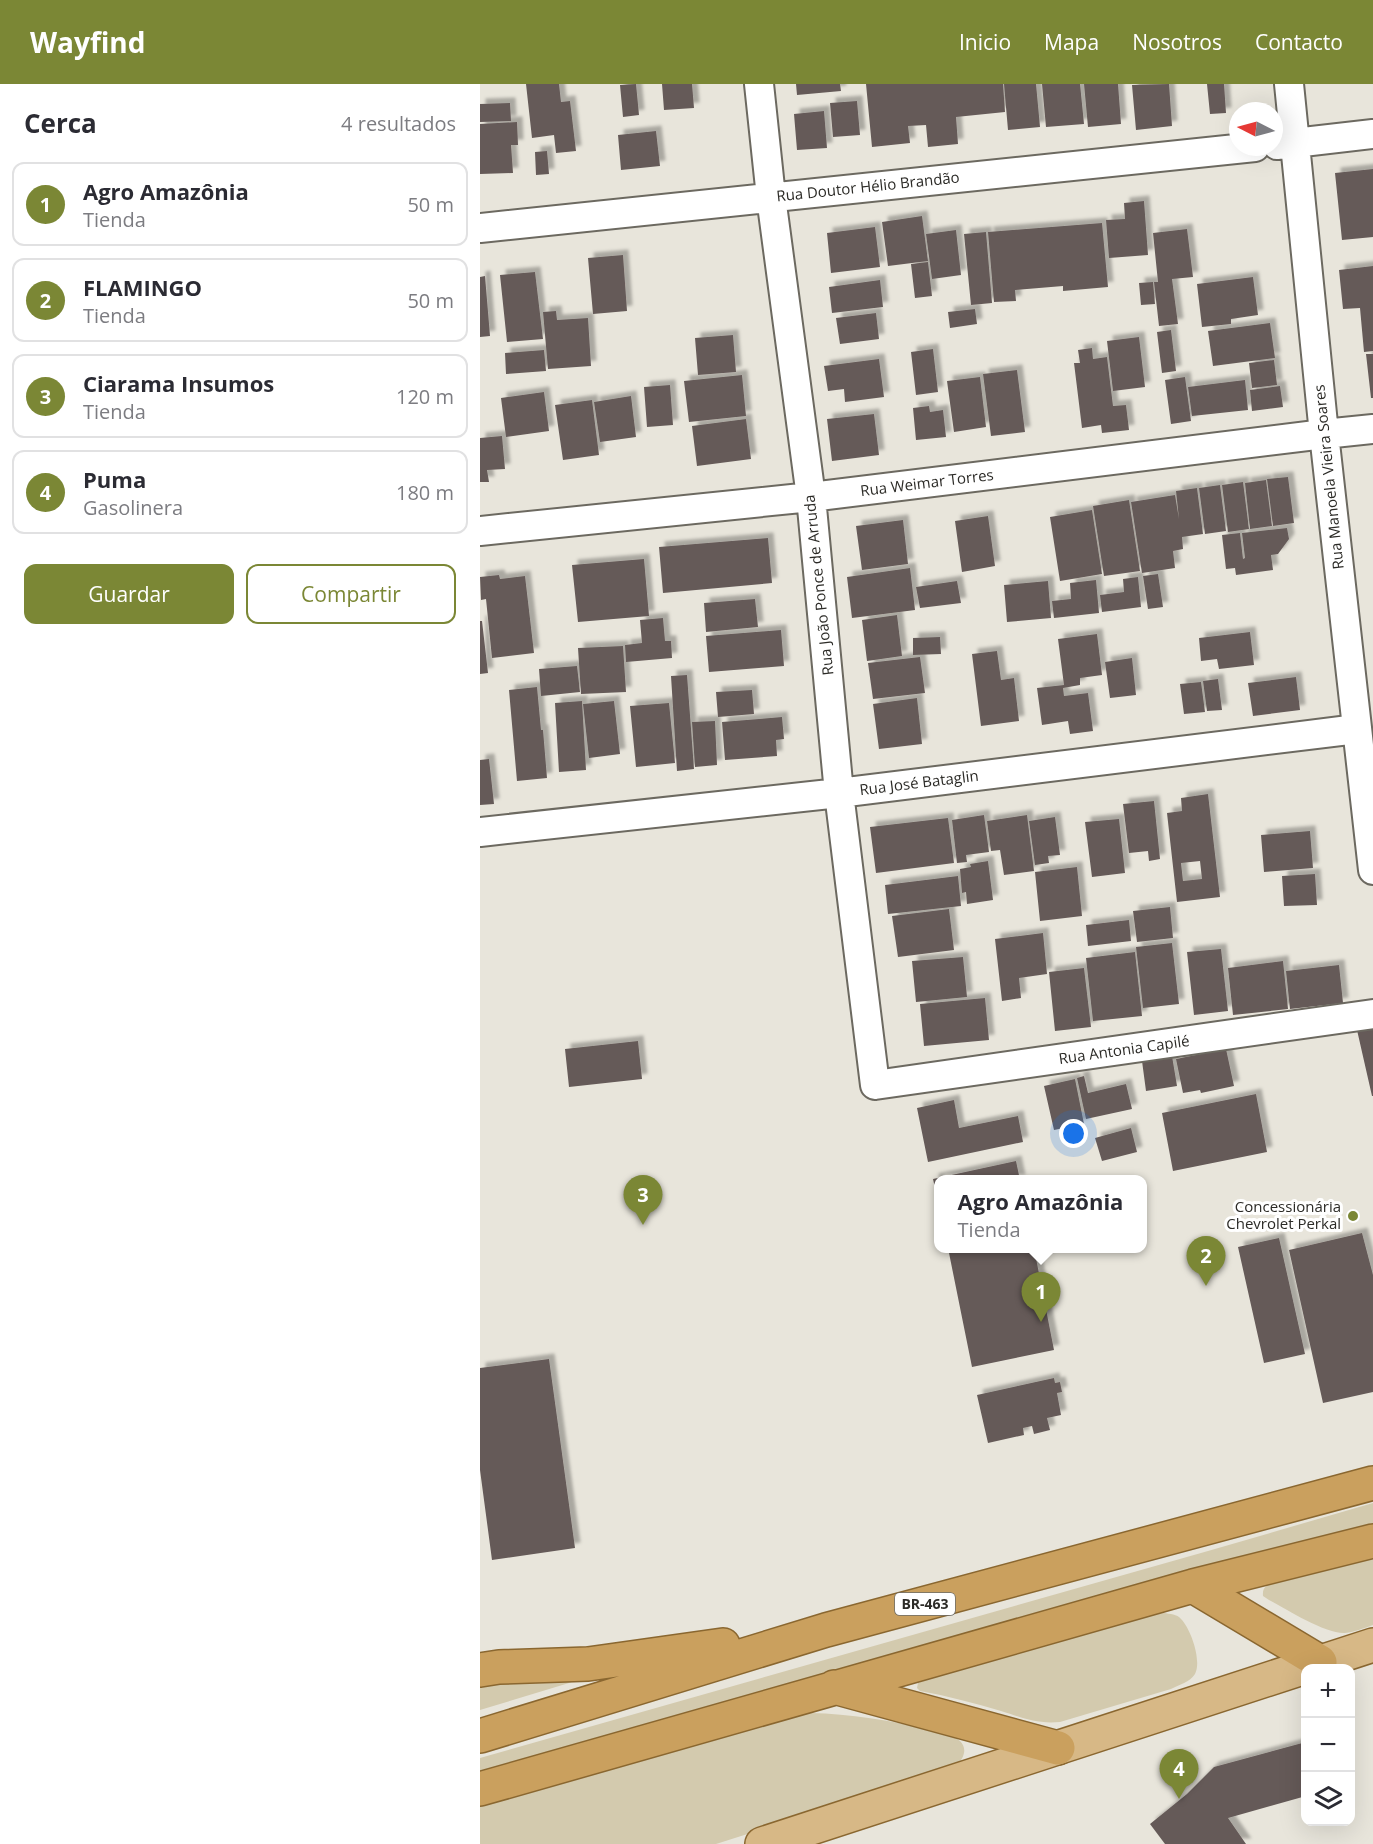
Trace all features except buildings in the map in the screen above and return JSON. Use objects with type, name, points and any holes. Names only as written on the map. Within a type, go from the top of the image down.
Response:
[{"type":"highway","name":"BR-463","points":[[480,1736],[826,1630],[1373,1483]]},
{"type":"highway","points":[[480,1789],[1193,1586],[1373,1541]]},
{"type":"highway","points":[[1193,1586],[1320,1662]]},
{"type":"highway","points":[[480,1670],[499,1667],[588,1664],[826,1630]]},
{"type":"highway","points":[[834,1687],[1058,1748]]},
{"type":"main road","points":[[762,1844],[1373,1645]]},
{"type":"street","name":"Rua João Ponce de Arruda","points":[[759,84],[771,197],[811,497],[839,793],[875,1086]]},
{"type":"street","name":"Rua Manoela Vieira Soares","points":[[1289,84],[1285,144],[1324,434],[1373,870]]},
{"type":"street","points":[[1285,144],[1373,134]]},
{"type":"street","name":"Rua Doutor Hélio Brandão","points":[[480,228],[1229,150]]},
{"type":"street","name":"Rua Weimar Torres","points":[[480,531],[811,497],[1373,429]]},
{"type":"street","name":"Rua José Bataglin","points":[[480,832],[839,793],[1357,729]]},
{"type":"street","name":"Rua Antonia Capilé","points":[[875,1086],[1373,1014]]},
{"type":"shaded area","points":[[1373,1503],[1373,1523],[1213,1564],[480,1773],[480,1758]]},
{"type":"shaded area","points":[[1373,1558],[1373,1625],[1363,1629],[1345,1633],[1327,1630],[1263,1596],[1265,1588],[1276,1582]]},
{"type":"shaded area","points":[[1164,1613],[1178,1616],[1185,1624],[1192,1637],[1197,1661],[1193,1677],[1171,1689],[1060,1722],[1044,1722],[920,1691],[917,1688],[918,1683],[928,1679]]},
{"type":"shaded area","points":[[576,1680],[569,1683],[480,1710],[480,1681]]},
{"type":"shaded area","points":[[810,1713],[870,1718],[941,1733],[960,1741],[964,1746],[964,1753],[959,1762],[945,1771],[716,1844],[480,1844],[480,1803],[787,1716]]},
{"type":"place","name":"Concessionária Chevrolet Perkal","points":[[1353,1216]]},
{"type":"place","name":"Ciarama Insumos","points":[[643,1225]]},
{"type":"place","name":"FLAMINGO","points":[[1206,1286]]},
{"type":"place","name":"Agro Amazônia","points":[[1041,1322]]},
{"type":"place","name":"Puma","points":[[1179,1799]]}]
